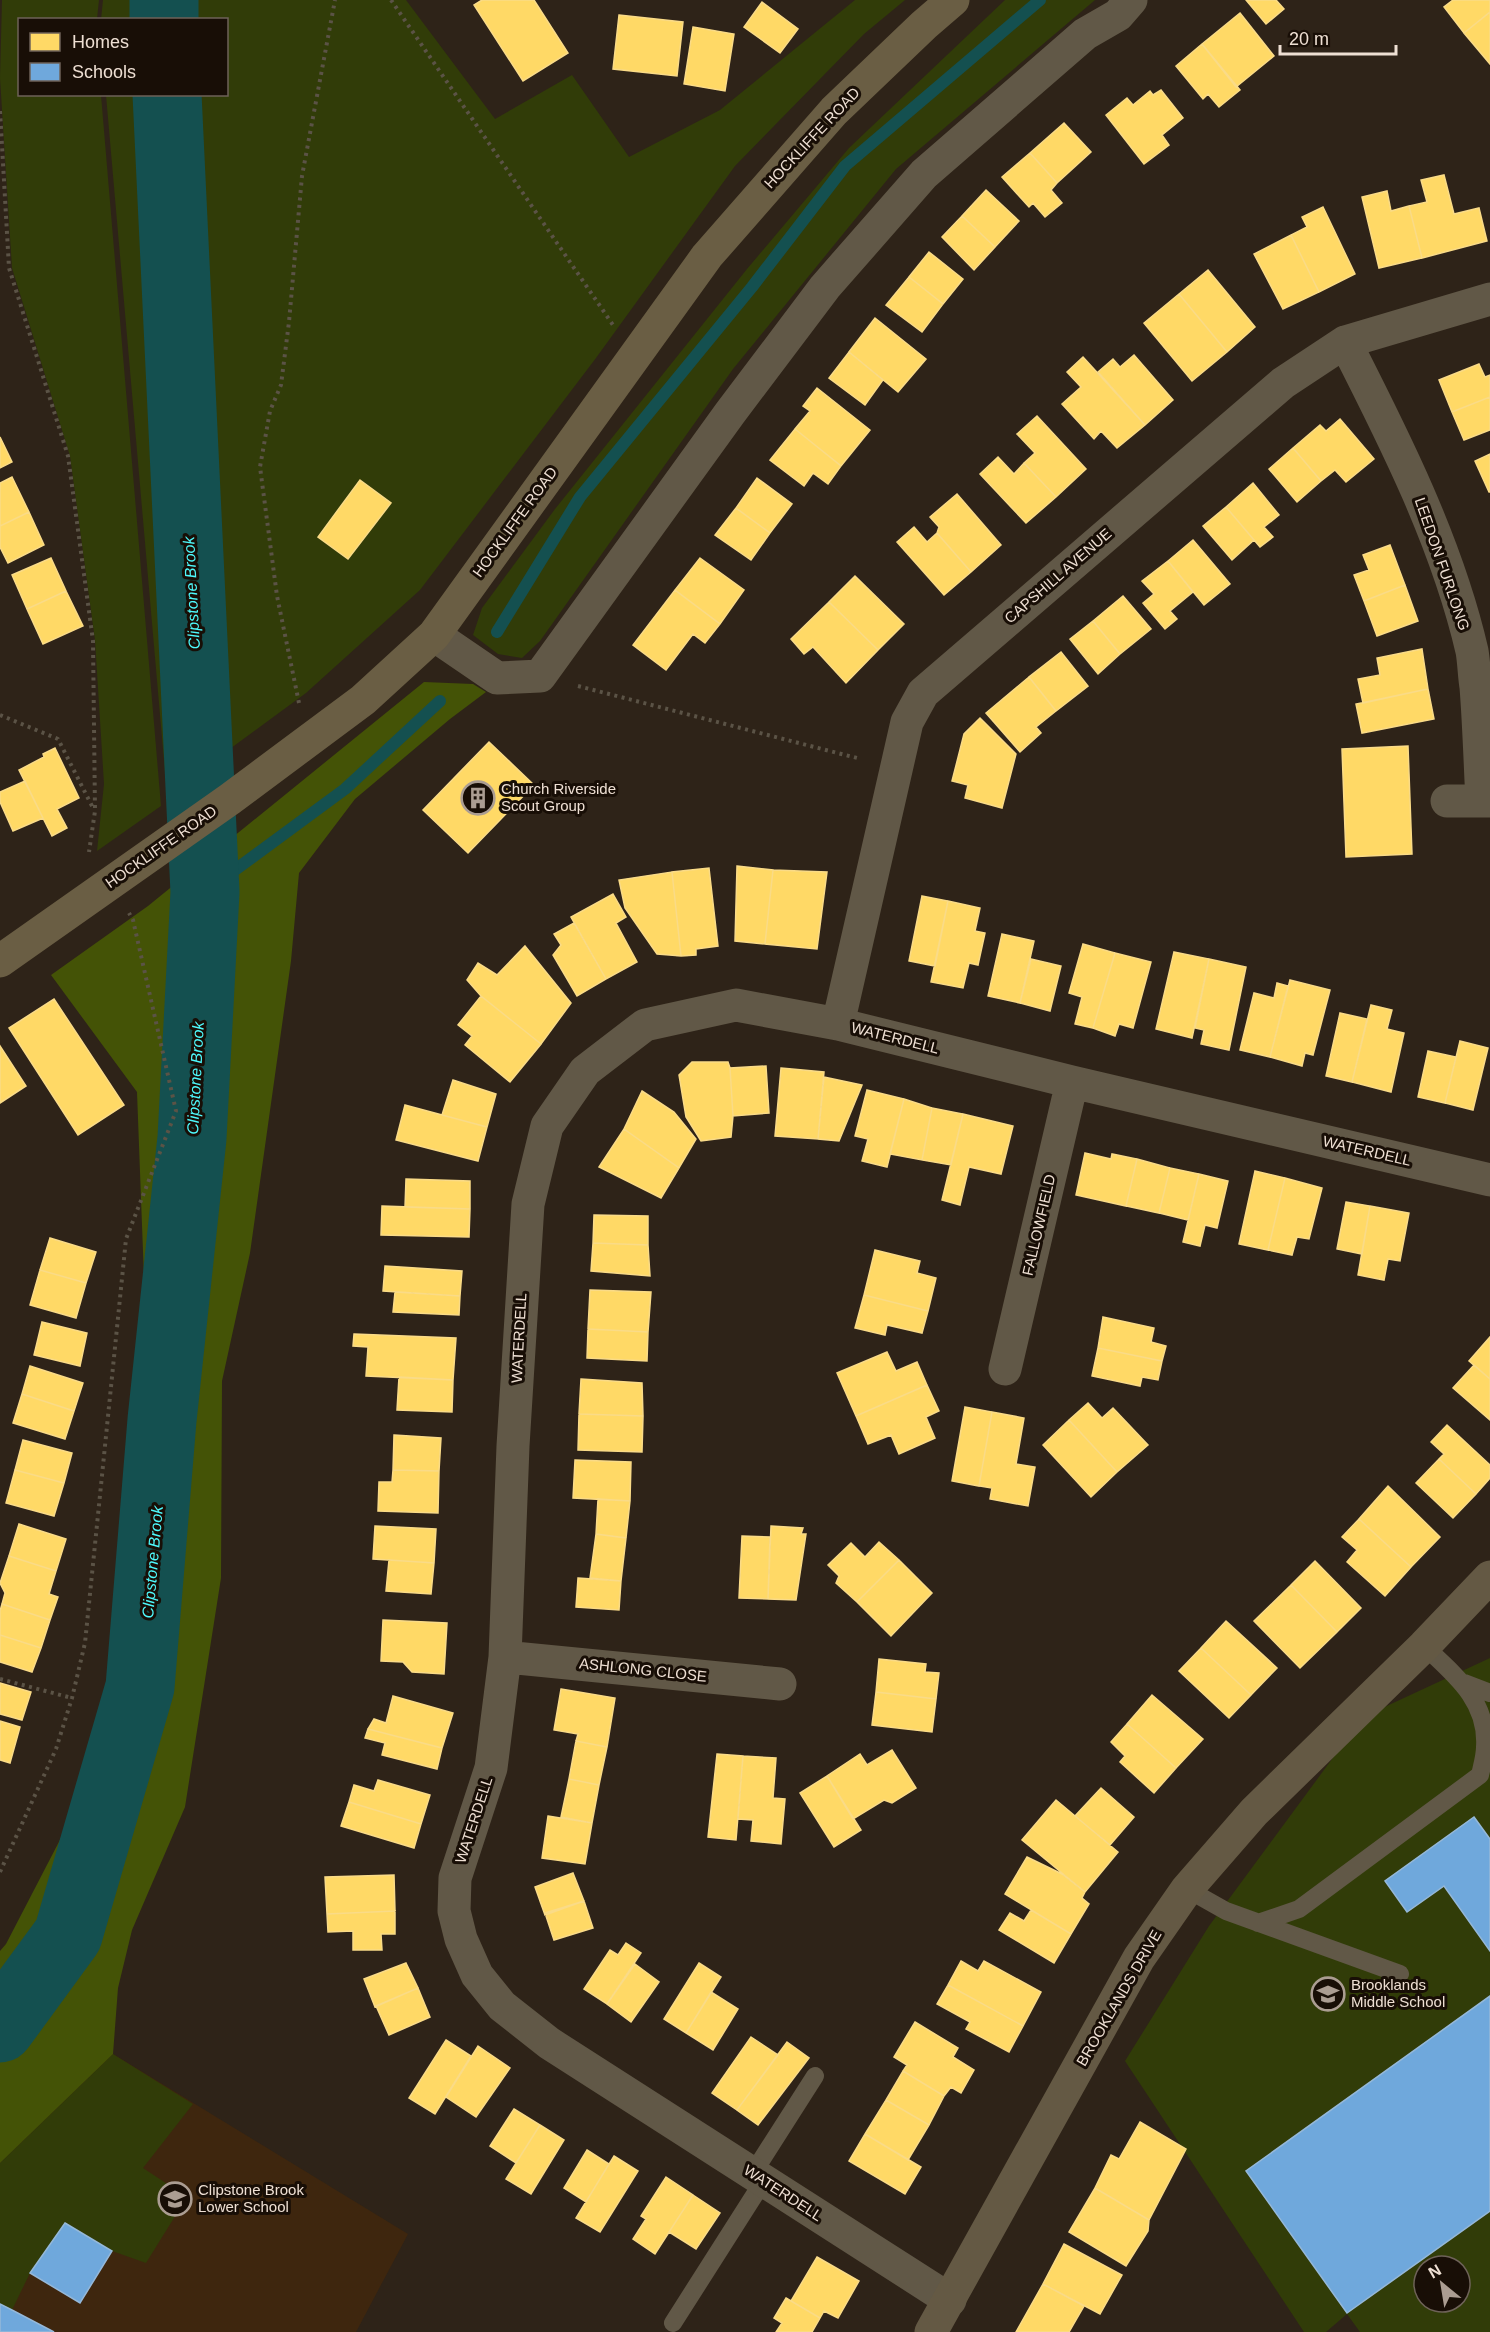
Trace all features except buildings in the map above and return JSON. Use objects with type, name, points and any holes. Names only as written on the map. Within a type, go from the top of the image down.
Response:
[{"type":"main road","name":"HOCKLIFFE ROAD","points":[[0,961],[230,799],[363,700],[434,635],[707,256],[834,111],[953,0]]},
{"type":"street","points":[[434,635],[497,678],[540,676],[730,413],[841,270],[924,174],[1084,34],[1118,15],[1131,0]]},
{"type":"street","name":"CAPSHILL AVENUE","points":[[838,1024],[907,722],[923,693],[1283,383],[1345,342],[1490,299]]},
{"type":"street","name":"LEEDON FURLONG","points":[[1345,342],[1393,436],[1426,510],[1459,608],[1472,652],[1486,801]]},
{"type":"street","points":[[1447,801],[1486,801]]},
{"type":"street","name":"WATERDELL","points":[[950,2300],[549,2043],[502,2006],[477,1975],[461,1939],[454,1911],[455,1878],[491,1768],[505,1657],[513,1446],[528,1204],[547,1126],[585,1071],[645,1025],[735,1005],[838,1024],[1072,1082],[1490,1180]]},
{"type":"street","name":"FALLOWFIELD","points":[[1005,1369],[1072,1082]]},
{"type":"street","name":"BROOKLANDS DRIVE","points":[[931,2332],[1139,1958],[1187,1889],[1254,1812],[1424,1646],[1490,1577]]},
{"type":"street","name":"ASHLONG CLOSE","points":[[505,1657],[780,1684]]},
{"type":"lane","points":[[1258,1923],[1299,1909],[1485,1772],[1483,1717],[1464,1683],[1424,1646]]},
{"type":"lane","points":[[1464,1683],[1490,1693]]},
{"type":"lane","points":[[1187,1889],[1226,1911],[1401,1974]]},
{"type":"lane","points":[[673,2324],[815,2076]]},
{"type":"path","points":[[301,714],[277,596],[260,467],[270,411],[281,385],[302,176],[335,0]]},
{"type":"path","points":[[391,0],[613,326]]},
{"type":"path","points":[[0,111],[9,268],[68,456],[93,641],[95,811],[89,854],[134,920],[176,1111],[126,1239],[86,1643],[56,1749],[0,1872]]},
{"type":"path","points":[[540,676],[897,768]]},
{"type":"path","points":[[0,715],[58,739],[95,811]]},
{"type":"path","points":[[0,1679],[72,1698]]},
{"type":"shaded area","name":"Clipstone Brook Lower School","points":[[113,2054],[408,2234],[356,2332],[0,2332],[0,2163]]},
{"type":"green space","name":"Clipstone Brook","points":[[2,0],[99,0],[97,18],[18,18],[18,96],[101,96],[161,806],[97,851],[104,784],[95,640],[70,456],[12,268],[0,78]]},
{"type":"green space","name":"Clipstone Brook","points":[[103,0],[406,0],[495,119],[572,75],[629,157],[720,110],[855,0],[905,0],[864,34],[735,166],[596,358],[420,590],[306,693],[167,795],[106,96],[228,96],[228,18],[101,18]]},
{"type":"green space","points":[[1005,0],[1095,0],[896,169],[733,369],[540,641],[522,658],[498,654],[473,635],[482,608],[555,509],[747,269],[849,148]]},
{"type":"green space","points":[[424,682],[473,684],[486,692],[450,719],[355,799],[299,873],[291,961],[250,1253],[222,1381],[221,1578],[185,1807],[132,1930],[118,1988],[113,2054],[0,2163],[0,1951],[6,1944],[91,1780],[124,1595],[144,1278],[137,1092],[51,975],[148,906]]},
{"type":"green space","name":"Brooklands Middle School","points":[[1490,1658],[1490,2332],[1360,2332],[1347,2314],[1326,2332],[1304,2332],[1125,2061],[1209,1926],[1363,1717]]},
{"type":"green space","points":[[113,2054],[193,2104],[143,2168],[187,2197],[146,2263],[112,2251],[65,2223],[30,2273],[12,2310],[0,2304],[0,2163]]},
{"type":"waterway","name":"Clipstone Brook","points":[[164,0],[164,18]]},
{"type":"waterway","points":[[497,632],[580,497],[752,287],[845,166],[1040,0]]},
{"type":"waterway","name":"Clipstone Brook","points":[[0,2028],[68,1935],[140,1687],[162,1420],[192,1138],[205,892],[167,96]]},
{"type":"waterway","points":[[205,892],[345,789],[440,701]]},
{"type":"place","name":"Church Riverside Scout Group","points":[[478,798]]},
{"type":"place","name":"Brooklands Middle School","points":[[1328,1994]]},
{"type":"place","name":"Clipstone Brook Lower School","points":[[175,2199]]}]
